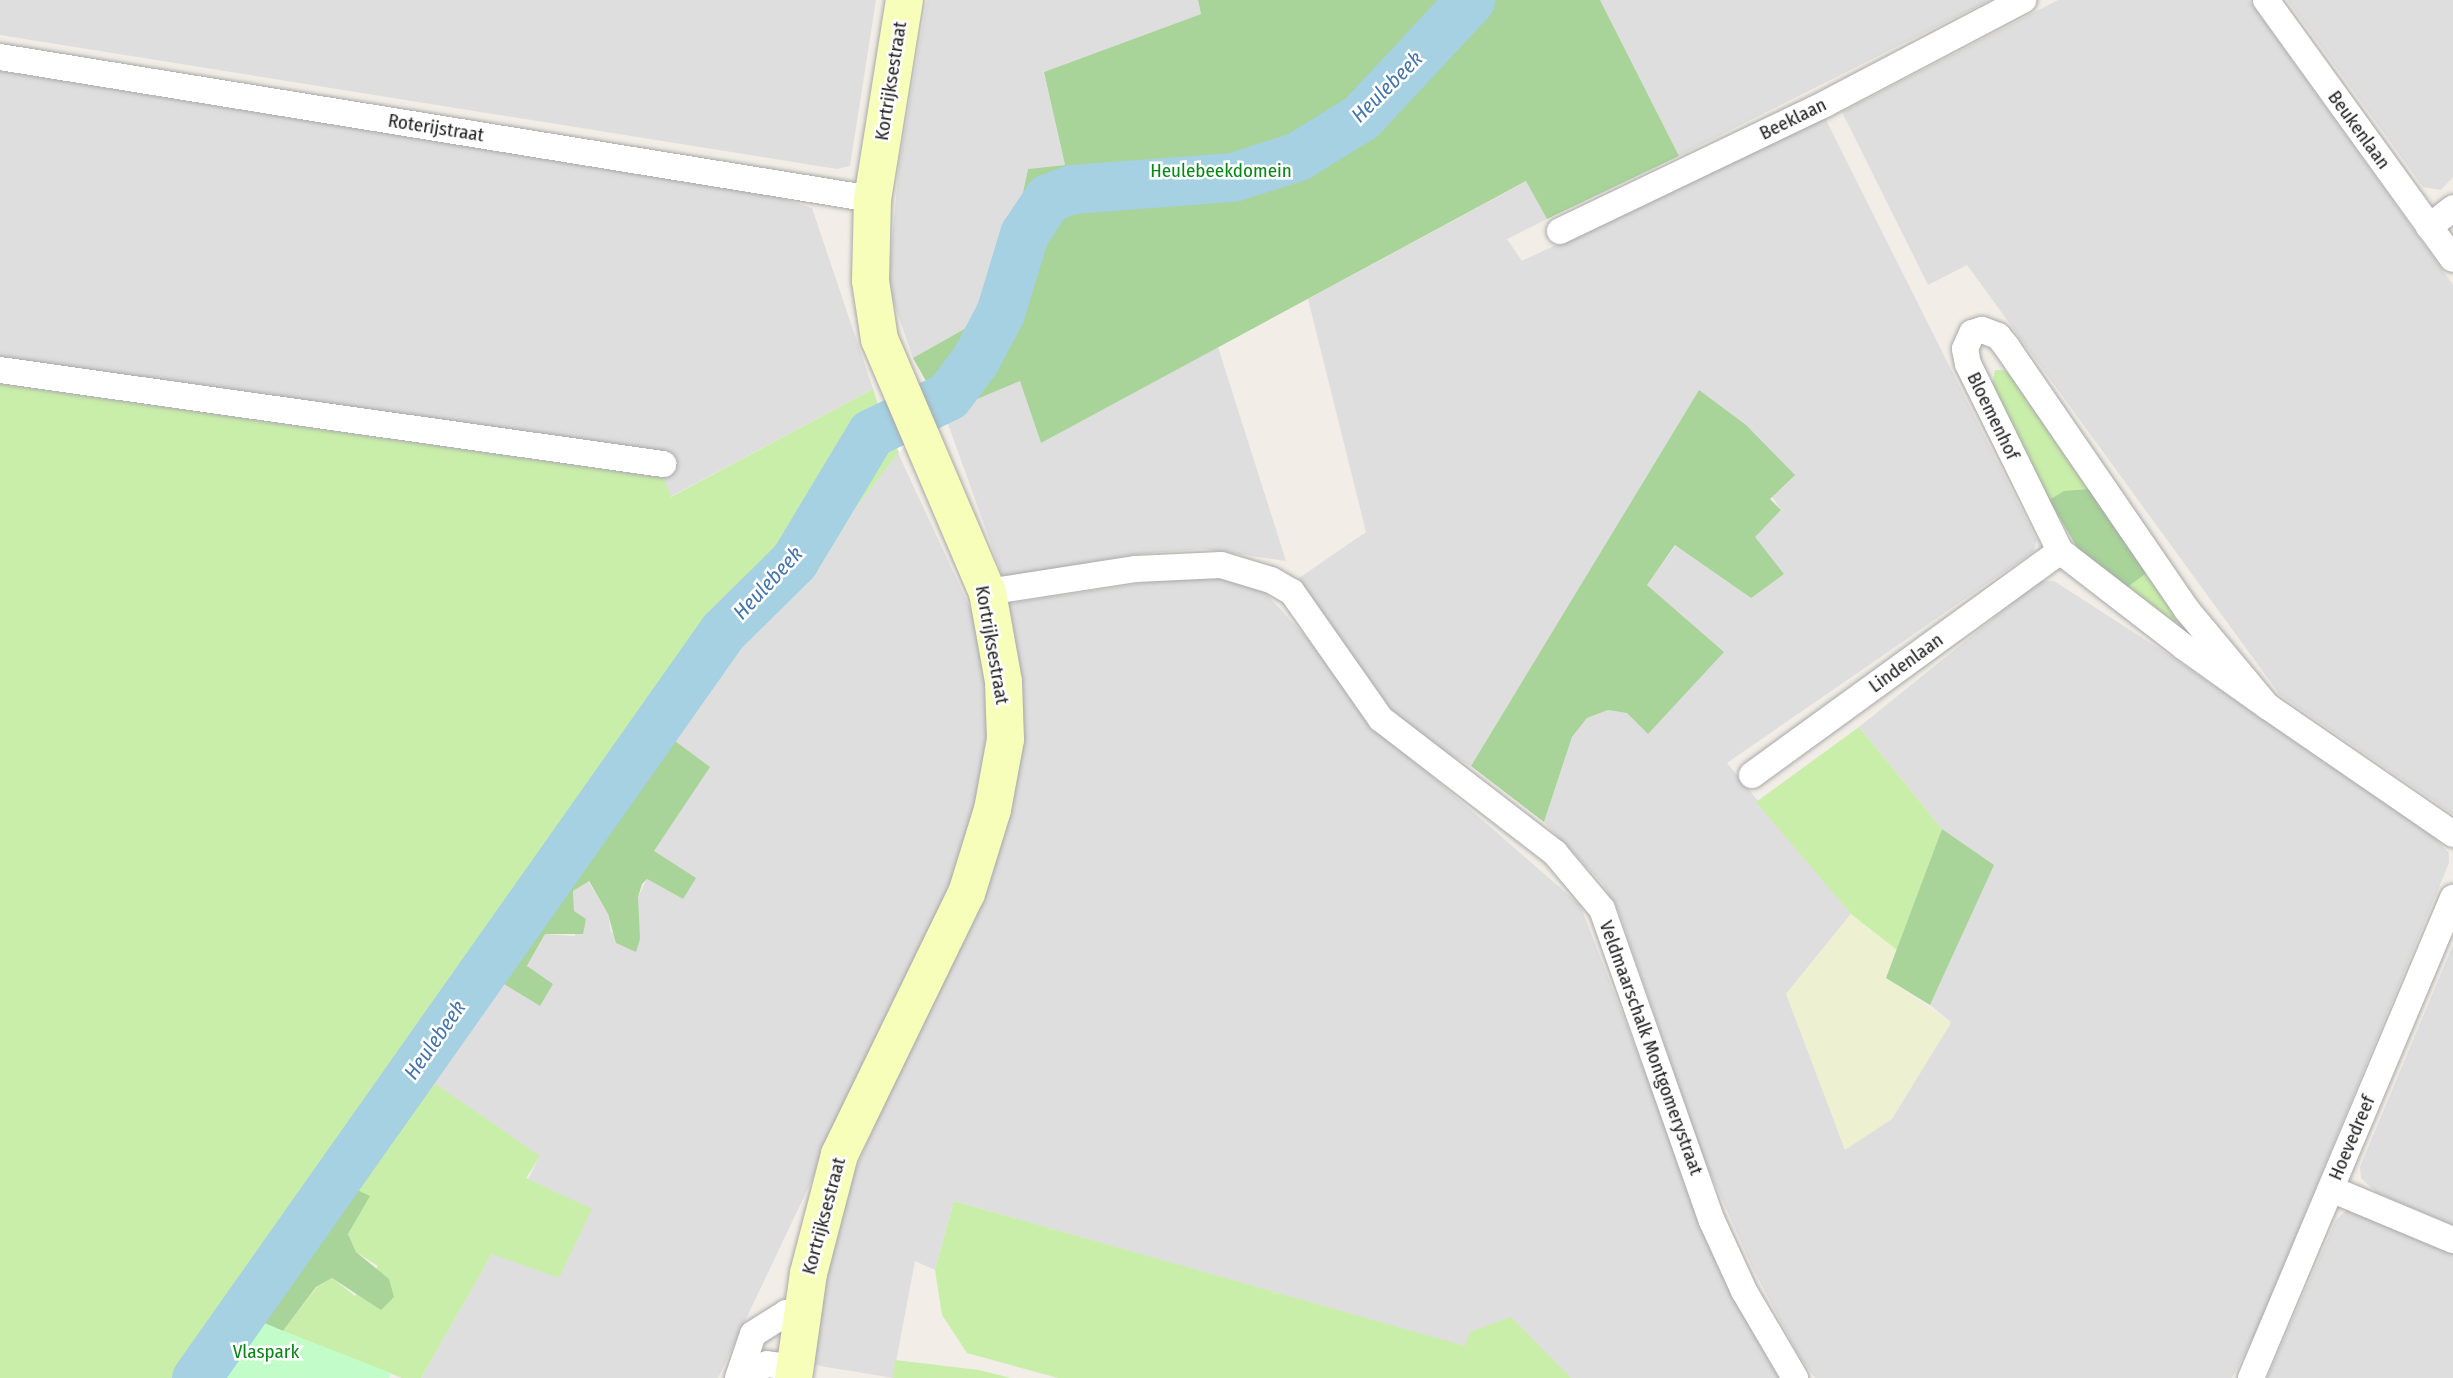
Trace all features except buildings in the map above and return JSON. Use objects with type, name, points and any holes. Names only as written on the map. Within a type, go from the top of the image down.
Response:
[{"type":"street","name":"Kortrijksestraat","points":[[739,1377],[767,1364],[794,1373],[821,1214],[839,1154],[966,893],[992,809],[1005,740],[1003,681],[986,592],[879,339],[870,281],[872,199],[904,0]]},
{"type":"street","name":"Beeklaan","points":[[1560,231],[1825,104],[2023,0]]},
{"type":"street","name":"Beukenlaan","points":[[2266,0],[2453,259]]},
{"type":"street","name":"Roterijstraat","points":[[0,57],[872,199]]},
{"type":"street","points":[[2429,227],[2453,208]]},
{"type":"street","name":"Bloemenhof","points":[[2267,706],[2187,610],[2003,342],[1982,330],[1972,333],[1965,349],[1968,364],[2060,551],[2267,706],[2453,834]]},
{"type":"street","points":[[0,370],[663,464]]},
{"type":"street","name":"Lindenlaan","points":[[1752,775],[2060,551]]},
{"type":"street","name":"Veldmaarschalk Montgomerystraat","points":[[986,592],[1136,569],[1221,565],[1271,580],[1292,592],[1381,719],[1555,853],[1602,909],[1712,1222],[1744,1291],[1795,1378]]},
{"type":"street","name":"Hoevedreef","points":[[2251,1378],[2453,898]]},
{"type":"street","points":[[2331,1189],[2453,1240]]},
{"type":"street","name":"Kortrijksestraat","points":[[739,1377],[753,1334],[786,1313],[802,1316]]},
{"type":"shaded area","points":[[0,0],[876,0],[850,166],[837,169],[0,35]]},
{"type":"shaded area","points":[[927,0],[1198,0],[1201,14],[1044,72],[1065,165],[1028,169],[998,310],[913,358],[888,286],[899,165]]},
{"type":"shaded area","points":[[1600,0],[1990,0],[1679,156]]},
{"type":"shaded area","points":[[2058,0],[2249,0],[2453,285],[2453,814],[2280,695],[1967,265],[1928,285],[1842,112]]},
{"type":"shaded area","points":[[2287,0],[2453,0],[2453,177],[2441,190],[2423,187]]},
{"type":"shaded area","points":[[0,71],[771,195],[812,208],[873,389],[670,497],[663,478],[0,384]]},
{"type":"shaded area","points":[[1825,118],[2037,541],[2033,552],[1727,763],[1851,914],[1786,994],[1951,1022],[1930,1005],[1993,865],[1942,829],[1859,727],[2040,581],[2054,581],[2169,655],[2434,837],[2449,853],[2449,863],[2257,1330],[2232,1378],[1815,1378],[1798,1354],[1752,1267],[1702,1154],[1620,914],[1602,883],[1544,822],[1572,737],[1587,718],[1608,710],[1627,713],[1724,652],[1647,585],[1676,545],[1751,598],[1754,537],[1781,510],[1699,390],[1471,766],[1409,734],[1380,705],[1299,578],[1366,532],[1308,299],[1527,181],[1547,219],[1507,239],[1522,261]]},
{"type":"shaded area","points":[[1218,347],[1286,561],[1204,549],[1138,554],[1003,577],[944,413],[1020,380],[1041,443]]},
{"type":"shaded area","points":[[898,453],[972,612],[992,687],[989,771],[962,864],[718,1378],[421,1378],[492,1254],[539,1157],[427,1078],[494,978],[540,1006],[527,967],[545,934],[575,936],[573,891],[588,881],[608,914],[611,933],[638,914],[638,897],[647,879],[683,899],[654,851],[709,767],[675,741],[763,618],[818,570],[851,514]]},
{"type":"shaded area","points":[[1228,575],[1259,586],[1316,648],[1371,723],[1580,905],[1732,1296],[1785,1378],[1571,1378],[1558,1368],[1466,1347],[954,1201],[935,1270],[915,1261],[893,1378],[808,1364],[841,1202],[966,920],[1005,604],[1163,580]]},
{"type":"shaded area","points":[[2453,945],[2453,1225],[2377,1193],[2361,1178],[2360,1167]]},
{"type":"shaded area","points":[[2348,1209],[2453,1253],[2453,1378],[2267,1378],[2336,1220]]},
{"type":"green space","name":"Heulebeekdomein","points":[[1198,0],[1600,0],[1679,156],[1547,219],[1526,181],[1041,443],[1020,381],[944,413],[913,358],[998,310],[1028,169],[1065,165],[1044,72],[1201,14]]},
{"type":"green space","points":[[1995,370],[2004,370],[2013,377],[2091,489],[2049,500],[1992,386]]},
{"type":"green space","points":[[0,384],[664,478],[671,497],[873,389],[879,407],[857,434],[792,549],[709,625],[178,1378],[0,1378]]},
{"type":"green space","points":[[1699,390],[1746,425],[1795,475],[1770,499],[1781,510],[1755,537],[1784,574],[1751,598],[1675,545],[1647,585],[1724,652],[1648,734],[1627,713],[1608,710],[1587,718],[1572,737],[1544,822],[1471,766]]},
{"type":"green space","points":[[893,438],[899,452],[851,514],[818,570],[805,558],[831,517]]},
{"type":"green space","points":[[2091,489],[2148,572],[2121,592],[2078,549],[2049,500],[2064,491]]},
{"type":"green space","points":[[805,558],[818,570],[763,618],[754,612]]},
{"type":"green space","points":[[2148,572],[2179,612],[2178,620],[2170,624],[2121,592]]},
{"type":"green space","points":[[754,612],[763,618],[725,666],[713,659]]},
{"type":"green space","points":[[713,659],[725,666],[675,741],[710,767],[654,851],[696,878],[683,899],[647,879],[642,884],[638,897],[640,939],[636,952],[616,943],[608,914],[589,881],[573,891],[574,911],[586,919],[583,934],[545,934],[527,966],[553,984],[540,1006],[494,978]]},
{"type":"green space","points":[[1859,727],[1942,829],[1897,950],[1851,914],[1756,802]]},
{"type":"green space","points":[[1942,829],[1994,865],[1930,1005],[1886,978]]},
{"type":"green space","points":[[1851,914],[1897,950],[1887,978],[1951,1023],[1892,1119],[1845,1150],[1786,994]]},
{"type":"green space","points":[[427,1078],[540,1156],[526,1178],[592,1209],[559,1278],[492,1254],[421,1378],[402,1378],[283,1331],[317,1287],[332,1278],[355,1296],[378,1266],[356,1252],[348,1234],[369,1197],[349,1186]]},
{"type":"green space","points":[[349,1186],[370,1196],[348,1234],[356,1252],[389,1279],[394,1297],[381,1310],[332,1278],[316,1287],[283,1331],[257,1320]]},
{"type":"green space","points":[[954,1201],[1465,1346],[1470,1332],[1511,1317],[1571,1378],[1058,1378],[967,1353],[942,1315],[935,1270]]},
{"type":"green space","name":"Vlaspark","points":[[257,1320],[391,1373],[389,1378],[217,1378]]},
{"type":"green space","points":[[895,1360],[979,1370],[1011,1378],[893,1378]]},
{"type":"pier","points":[[928,382],[944,413],[899,452],[879,407]]},
{"type":"waterway","name":"Heulebeek","points":[[196,1378],[723,631],[794,561],[871,433],[948,396],[975,360],[1000,313],[1024,234],[1048,198],[1072,189],[1233,177],[1298,156],[1361,117],[1470,0]]}]
